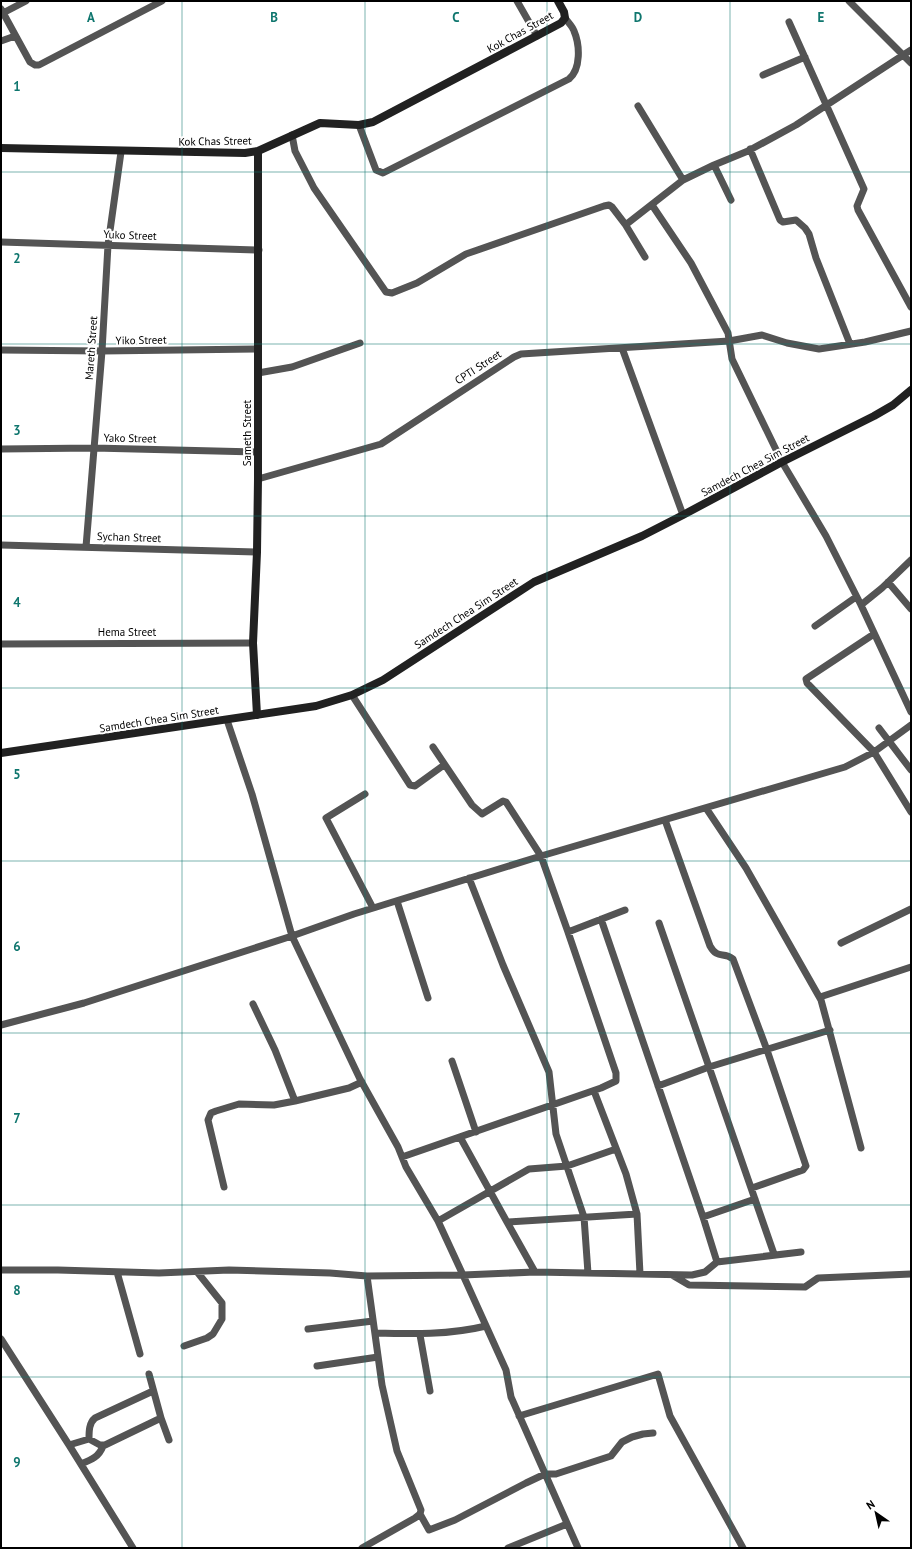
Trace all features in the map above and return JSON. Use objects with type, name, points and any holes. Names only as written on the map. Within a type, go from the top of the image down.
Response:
[{"type":"street","points":[[26,1],[2,11],[14,36],[30,62],[35,66],[162,1]]},
{"type":"street","points":[[518,1],[537,36]]},
{"type":"street","points":[[359,125],[376,170],[383,173],[569,79],[576,70],[578,64],[578,51],[574,31],[565,18],[564,12],[558,1]]},
{"type":"street","points":[[849,1],[911,63]]},
{"type":"street","name":"Kok Chas Street","points":[[1,148],[121,152],[245,153],[258,151],[320,123],[359,125],[373,122],[561,23],[565,18]]},
{"type":"street","points":[[789,22],[864,189],[857,206],[858,210],[911,307]]},
{"type":"street","points":[[1,42],[14,36]]},
{"type":"street","points":[[625,224],[630,223],[683,180],[750,150],[796,124],[911,50]]},
{"type":"street","points":[[763,75],[805,57]]},
{"type":"street","points":[[638,106],[683,180]]},
{"type":"street","points":[[292,135],[295,151],[314,188],[386,292],[392,293],[417,283],[466,254],[609,205],[625,224],[645,257]]},
{"type":"street","points":[[750,150],[780,220],[783,222],[796,220],[810,234],[816,258],[850,344]]},
{"type":"street","name":"Sameth Street","points":[[257,715],[253,642],[257,552],[258,479],[258,151]]},
{"type":"street","name":"Mareth Street","points":[[86,547],[102,351],[108,245],[121,152]]},
{"type":"street","points":[[714,165],[731,200]]},
{"type":"street","points":[[652,205],[691,263],[728,332],[732,359],[782,462],[826,536],[861,605],[911,712]]},
{"type":"street","name":"Yuko Street","points":[[1,242],[259,250]]},
{"type":"street","name":"CPTI Street","points":[[258,479],[381,444],[517,355],[729,341],[762,336],[787,343],[819,349],[865,342],[911,331]]},
{"type":"street","points":[[258,373],[292,367],[360,343]]},
{"type":"street","points":[[622,348],[683,515]]},
{"type":"street","name":"Yiko Street","points":[[1,350],[102,351],[257,349]]},
{"type":"street","name":"Samdech Chea Sim Street","points":[[1,753],[316,706],[352,696],[383,680],[534,582],[642,536],[782,462],[874,416],[908,397],[911,390]]},
{"type":"street","name":"Yako Street","points":[[1,449],[94,448],[258,452]]},
{"type":"street","name":"Sychan Street","points":[[1,546],[257,552]]},
{"type":"street","points":[[861,605],[911,560]]},
{"type":"street","points":[[888,582],[911,608]]},
{"type":"street","points":[[815,626],[856,596]]},
{"type":"street","points":[[874,634],[806,679],[807,683],[874,752],[911,812]]},
{"type":"street","name":"Hema Street","points":[[1,644],[253,642]]},
{"type":"street","points":[[352,696],[410,785],[414,786],[444,765]]},
{"type":"street","points":[[227,720],[252,794],[292,936],[362,1082],[398,1147],[406,1167],[438,1221],[464,1275],[506,1370],[511,1397],[578,1548]]},
{"type":"street","points":[[1,1026],[84,1003],[469,878],[846,767],[874,752],[911,726]]},
{"type":"street","points":[[879,728],[911,770]]},
{"type":"street","points":[[402,1157],[594,1091],[616,1080],[616,1073],[541,856],[506,802],[500,802],[482,814],[480,813],[444,765],[433,747]]},
{"type":"street","points":[[365,794],[326,818],[373,908]]},
{"type":"street","points":[[706,808],[746,868],[820,997],[861,1148]]},
{"type":"street","points":[[665,820],[710,946],[714,953],[718,956],[729,955],[733,959],[767,1050],[806,1166],[803,1170],[752,1188]]},
{"type":"street","points":[[469,878],[503,965],[549,1072],[556,1134],[584,1217],[588,1273]]},
{"type":"street","points":[[397,901],[428,998]]},
{"type":"street","points":[[841,943],[911,909]]},
{"type":"street","points":[[568,932],[625,910]]},
{"type":"street","points":[[601,919],[717,1262]]},
{"type":"street","points":[[659,923],[774,1254]]},
{"type":"street","points":[[820,997],[911,967]]},
{"type":"street","points":[[253,1004],[275,1050],[295,1101]]},
{"type":"street","points":[[658,1086],[709,1067],[830,1030]]},
{"type":"street","points":[[452,1061],[476,1132]]},
{"type":"street","points":[[224,1188],[208,1120],[212,1113],[239,1104],[274,1105],[295,1101],[349,1088],[362,1082]]},
{"type":"street","points":[[594,1091],[626,1174],[637,1214],[640,1274]]},
{"type":"street","points":[[460,1138],[535,1272]]},
{"type":"street","points":[[438,1221],[529,1169],[567,1166],[616,1149]]},
{"type":"street","points":[[703,1217],[756,1199]]},
{"type":"street","points":[[507,1222],[637,1214]]},
{"type":"street","points":[[1,1270],[198,1273],[243,1271],[330,1273],[367,1276],[464,1275],[535,1272],[699,1274],[705,1272],[717,1262],[774,1254],[801,1252]]},
{"type":"street","points":[[117,1272],[140,1354]]},
{"type":"street","points":[[184,1346],[207,1338],[213,1334],[222,1319],[222,1303],[198,1273]]},
{"type":"street","points":[[672,1274],[688,1285],[805,1286],[818,1278],[911,1274]]},
{"type":"street","points":[[367,1276],[382,1385],[397,1451],[421,1510],[420,1514],[429,1530],[455,1520],[545,1474],[556,1474],[612,1456],[622,1442],[632,1436],[653,1433]]},
{"type":"street","points":[[308,1328],[373,1321]]},
{"type":"street","points":[[375,1333],[420,1335],[468,1330],[486,1326]]},
{"type":"street","points":[[420,1335],[430,1391]]},
{"type":"street","points":[[1,1339],[81,1464],[132,1548]]},
{"type":"street","points":[[317,1366],[378,1357]]},
{"type":"street","points":[[148,1374],[169,1440]]},
{"type":"street","points":[[519,1416],[658,1374],[670,1416],[743,1548]]},
{"type":"street","points":[[89,1439],[92,1420],[153,1391]]},
{"type":"street","points":[[81,1464],[95,1458],[103,1446],[161,1418]]},
{"type":"street","points":[[69,1445],[89,1439],[103,1446]]},
{"type":"street","points":[[362,1548],[420,1514]]},
{"type":"street","points":[[508,1548],[567,1524]]}]
